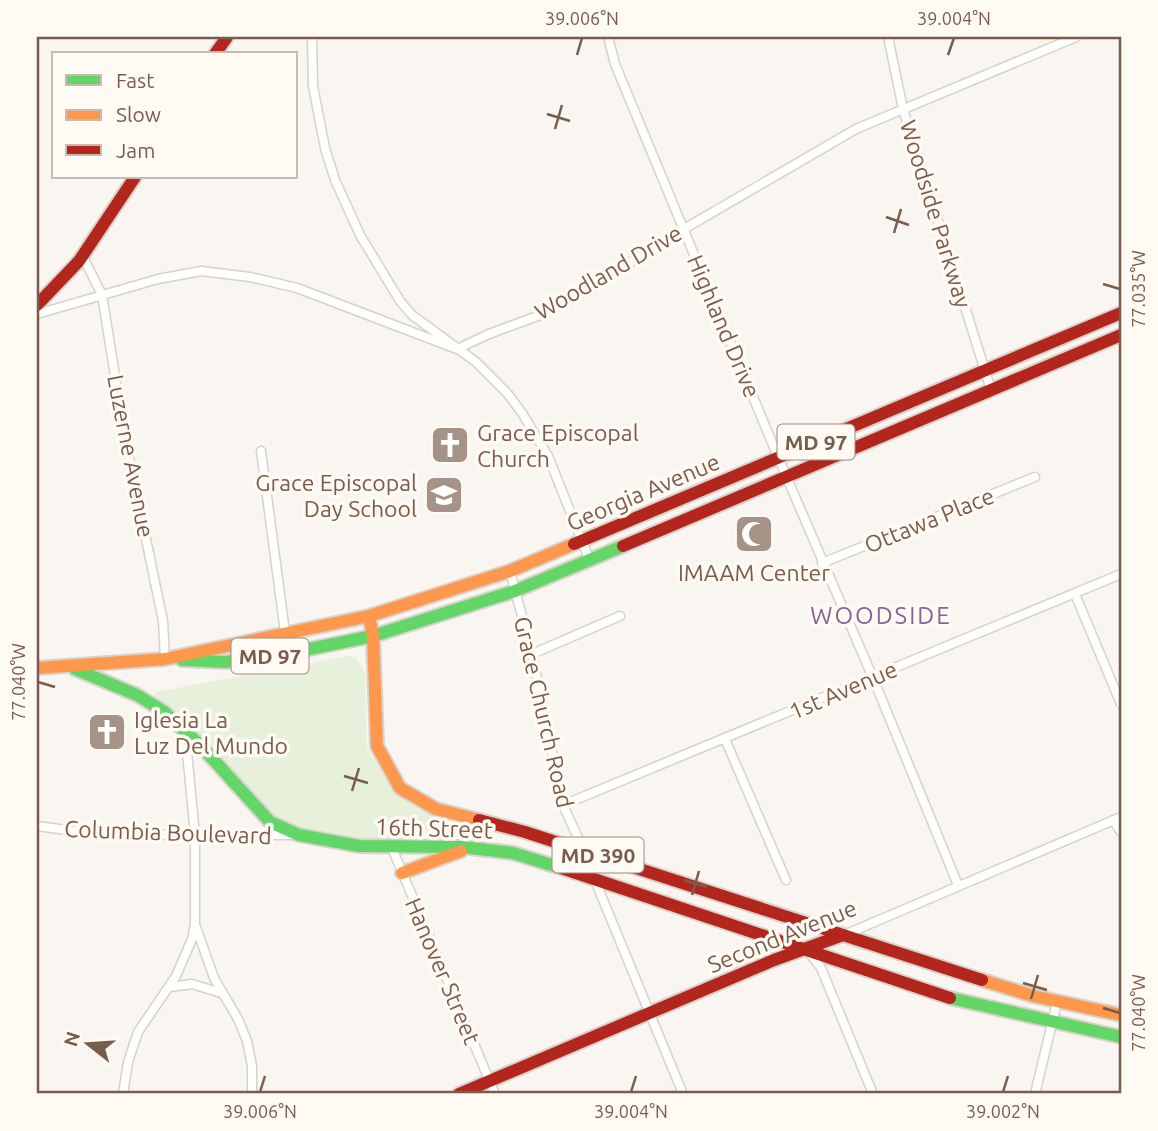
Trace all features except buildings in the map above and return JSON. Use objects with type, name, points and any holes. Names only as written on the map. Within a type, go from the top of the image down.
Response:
[{"type":"main road","points":[[216,52],[227,37]]},
{"type":"main road","points":[[37,304],[83,257],[134,178]]},
{"type":"main road","name":"Georgia Avenue","points":[[165,659],[369,615],[510,571],[1121,313]]},
{"type":"main road","name":"Georgia Avenue","points":[[37,668],[165,659],[226,662],[290,653],[373,636],[515,591],[590,561],[1121,335]]},
{"type":"main road","name":"16th Street","points":[[369,615],[373,636],[377,746],[400,788],[436,809],[525,832],[1057,1002],[1121,1015]]},
{"type":"main road","name":"16th Street","points":[[72,667],[137,695],[163,710],[201,746],[270,822],[299,835],[359,846],[470,847],[513,853],[806,948],[945,997],[1121,1038]]},
{"type":"main road","points":[[402,873],[470,847]]},
{"type":"main road","name":"Second Avenue","points":[[458,1094],[806,948],[843,935]]},
{"type":"street","points":[[312,37],[313,86],[325,148],[335,180],[360,235],[400,301],[412,315],[491,376],[522,413],[548,456],[590,561]]},
{"type":"street","name":"Highland Drive","points":[[608,37],[615,64],[958,885]]},
{"type":"street","name":"Woodside Parkway","points":[[888,37],[903,109],[991,390]]},
{"type":"street","name":"Woodland Drive","points":[[457,349],[543,314],[576,296],[684,229],[856,129],[1076,37]]},
{"type":"street","name":"Luzerne Avenue","points":[[83,257],[102,295],[125,438],[163,621],[165,659]]},
{"type":"street","points":[[37,314],[176,274],[201,271],[250,277],[297,288],[457,349]]},
{"type":"street","points":[[261,451],[285,632]]},
{"type":"street","name":"Ottawa Place","points":[[822,563],[1035,477]]},
{"type":"street","name":"Grace Church Road","points":[[510,571],[531,654],[563,805],[584,851]]},
{"type":"street","name":"1st Avenue","points":[[563,805],[1121,574]]},
{"type":"street","points":[[1075,594],[1121,704]]},
{"type":"street","points":[[531,654],[620,616]]},
{"type":"street","points":[[725,739],[786,880]]},
{"type":"street","points":[[123,1094],[128,1062],[138,1032],[153,1006],[170,987],[187,951],[195,924],[195,835],[187,752]]},
{"type":"street","points":[[1117,819],[1121,832]]},
{"type":"street","name":"Second Avenue","points":[[843,935],[1117,819]]},
{"type":"street","name":"Columbia Boulevard","points":[[37,826],[104,835],[299,835]]},
{"type":"street","name":"Hanover Street","points":[[392,848],[495,1094]]},
{"type":"street","points":[[594,878],[683,1094]]},
{"type":"street","points":[[195,924],[222,993],[238,1019],[247,1041],[252,1066],[252,1094]]},
{"type":"street","points":[[806,948],[821,968],[873,1094]]},
{"type":"street","points":[[170,987],[192,984],[222,993]]},
{"type":"street","points":[[1035,1094],[1057,1002]]},
{"type":"green space","points":[[349,656],[357,659],[365,673],[367,748],[395,792],[434,815],[430,831],[415,831],[412,841],[376,842],[310,832],[274,821],[158,701],[155,692]]},
{"type":"traffic: fast","points":[[182,660],[226,662],[290,653],[373,636],[515,591],[623,546]]},
{"type":"traffic: fast","points":[[75,669],[137,695],[163,711],[201,746],[270,822],[299,835],[359,846],[462,847],[513,853],[561,868]]},
{"type":"traffic: fast","points":[[950,998],[1121,1037]]},
{"type":"traffic: slow","points":[[37,668],[165,659],[369,616],[510,571],[574,544]]},
{"type":"traffic: slow","points":[[369,616],[373,636],[377,746],[400,788],[436,809],[479,820]]},
{"type":"traffic: slow","points":[[402,873],[461,851]]},
{"type":"traffic: slow","points":[[982,980],[1033,996],[1121,1015]]},
{"type":"traffic: jam","points":[[216,52],[227,37]]},
{"type":"traffic: jam","points":[[37,305],[79,261],[134,178]]},
{"type":"traffic: jam","points":[[574,544],[1121,313]]},
{"type":"traffic: jam","points":[[623,546],[1121,335]]},
{"type":"traffic: jam","points":[[479,820],[525,832],[982,980]]},
{"type":"traffic: jam","points":[[561,868],[950,998]]},
{"type":"traffic: jam","points":[[459,1094],[774,960],[843,935]]},
{"type":"place","name":"Grace Episcopal Church","points":[[450,445]]},
{"type":"place","name":"Grace Episcopal Day School","points":[[444,495]]},
{"type":"place","name":"IMAAM Center","points":[[754,534]]},
{"type":"place","name":"Iglesia La Luz Del Mundo","points":[[107,732]]},
{"type":"district","name":"WOODSIDE","points":[[881,615]]}]
